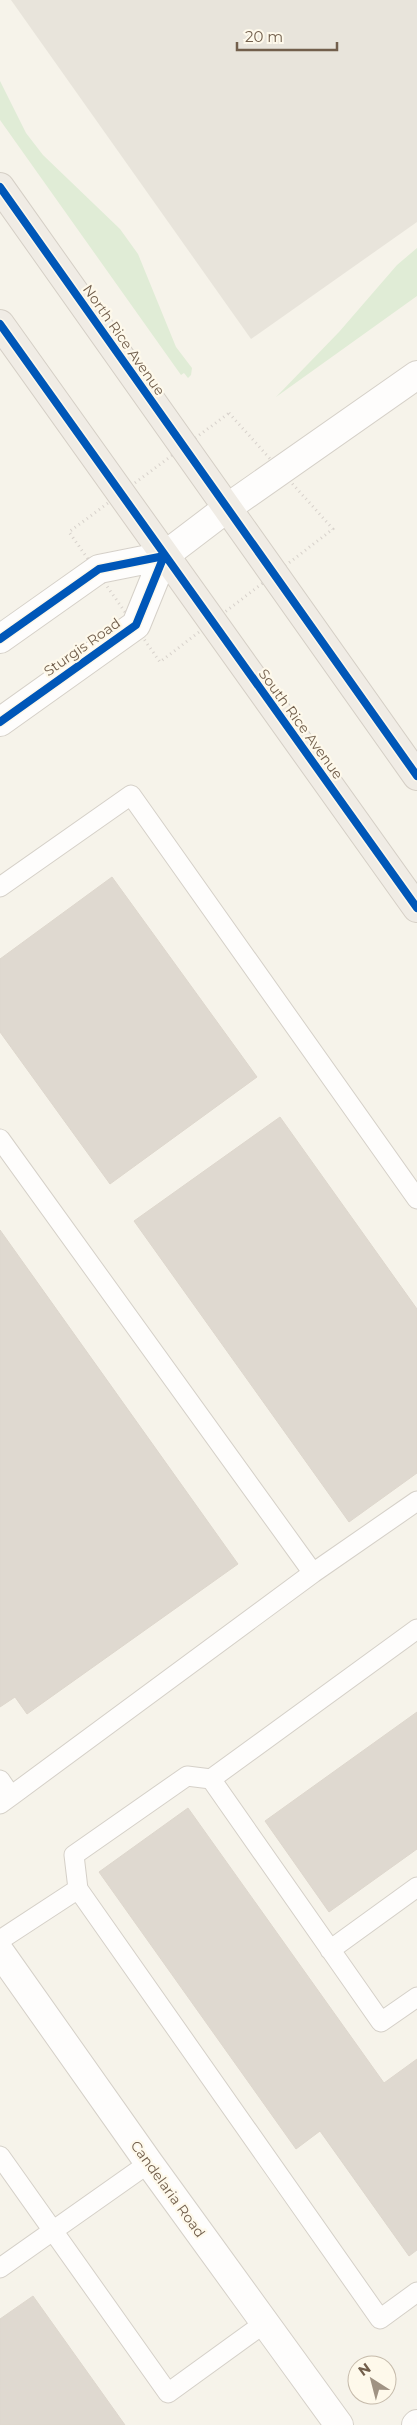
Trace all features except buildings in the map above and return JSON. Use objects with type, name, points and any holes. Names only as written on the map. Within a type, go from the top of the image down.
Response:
[{"type":"highway","name":"North Rice Avenue","points":[[0,187],[227,508]]},
{"type":"highway","points":[[0,324],[164,556]]},
{"type":"highway","points":[[227,508],[417,776]]},
{"type":"highway","name":"South Rice Avenue","points":[[164,556],[417,908]]},
{"type":"street","points":[[0,639],[99,569],[164,556],[227,508],[417,375]]},
{"type":"street","name":"Sturgis Road","points":[[0,722],[136,626],[164,556]]},
{"type":"street","name":"Candelaria Road","points":[[0,1952],[149,2163],[339,2425]]},
{"type":"lane","points":[[0,887],[131,795],[417,1199]]},
{"type":"lane","points":[[0,1139],[313,1573]]},
{"type":"lane","points":[[0,1780],[6,1800],[313,1573],[417,1501]]},
{"type":"lane","points":[[417,1629],[211,1779],[187,1776],[74,1855],[78,1889],[380,2320],[417,2292]]},
{"type":"lane","points":[[211,1779],[381,2022],[417,1997]]},
{"type":"lane","points":[[330,1950],[417,1887]]},
{"type":"lane","points":[[0,1940],[78,1889]]},
{"type":"lane","points":[[0,2156],[168,2393],[266,2322]]},
{"type":"lane","points":[[0,2268],[149,2163]]},
{"type":"shaded area","points":[[11,0],[417,0],[417,222],[251,339]]},
{"type":"green space","points":[[0,81],[26,133],[43,155],[120,229],[138,254],[176,347],[192,368],[191,375],[188,378],[184,373],[181,375],[0,120]]},
{"type":"green space","points":[[417,248],[417,296],[276,397],[339,332],[397,265]]},
{"type":"cycle path","points":[[0,187],[417,776]]},
{"type":"cycle path","points":[[0,324],[417,908]]},
{"type":"cycle path","points":[[0,639],[99,569],[164,556]]},
{"type":"cycle path","points":[[0,722],[136,625],[164,556]]}]
